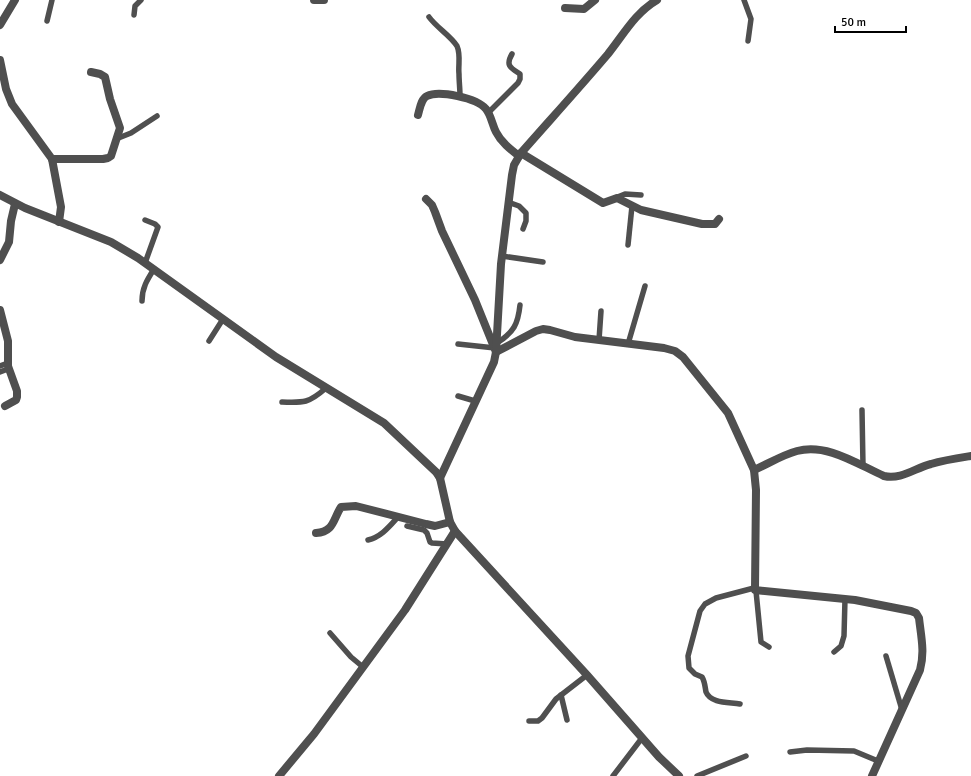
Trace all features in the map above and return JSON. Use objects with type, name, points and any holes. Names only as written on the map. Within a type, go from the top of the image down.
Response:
[{"type":"street","points":[[0,24],[15,0]]},
{"type":"street","points":[[314,0],[324,0]]},
{"type":"street","points":[[565,8],[584,8],[595,0]]},
{"type":"street","points":[[440,478],[494,362],[502,256],[508,202],[512,175],[520,155],[609,52],[633,20],[649,5],[657,0]]},
{"type":"street","points":[[0,60],[6,89],[12,104],[52,159],[61,207],[59,222]]},
{"type":"street","points":[[52,159],[108,158],[111,156],[120,124],[110,99],[105,77],[91,72]]},
{"type":"street","points":[[418,114],[426,96],[431,94],[460,96],[482,105],[488,113],[498,137],[520,155],[600,202],[620,198],[641,210],[702,224],[715,224],[719,219]]},
{"type":"street","points":[[0,195],[15,204],[111,242],[145,263],[276,357],[384,423],[436,472],[440,478],[450,522],[455,531],[587,675],[659,757],[679,776]]},
{"type":"street","points":[[426,199],[432,205],[444,236],[496,348]]},
{"type":"street","points":[[0,260],[9,242],[11,221],[15,204]]},
{"type":"street","points":[[0,310],[2,323],[8,341],[4,367],[17,391],[16,400],[5,406]]},
{"type":"street","points":[[496,348],[543,329],[575,337],[664,348],[674,351],[683,357],[728,413],[754,470],[756,490],[755,589],[845,599],[911,610],[916,613],[919,618],[923,653],[920,670],[872,776]]},
{"type":"street","points":[[754,470],[795,451],[808,449],[820,449],[832,452],[884,476],[892,478],[933,463],[971,456]]},
{"type":"street","points":[[316,532],[328,530],[337,512],[341,507],[347,506],[356,506],[435,526],[450,522]]},
{"type":"street","points":[[279,776],[314,734],[405,610],[455,531]]},
{"type":"lane","points":[[47,21],[52,0]]},
{"type":"lane","points":[[134,15],[135,6],[141,0]]},
{"type":"lane","points":[[744,0],[751,19],[748,42]]},
{"type":"lane","points":[[429,17],[456,46],[459,52],[458,74],[460,96]]},
{"type":"lane","points":[[488,113],[518,83],[520,79],[520,74],[509,64],[512,54]]},
{"type":"lane","points":[[116,139],[131,133],[157,116]]},
{"type":"lane","points":[[614,198],[625,194],[641,195]]},
{"type":"lane","points":[[508,202],[520,206],[526,212],[526,221],[523,229]]},
{"type":"lane","points":[[628,245],[632,206]]},
{"type":"lane","points":[[145,220],[155,224],[158,227],[145,263]]},
{"type":"lane","points":[[502,256],[543,262]]},
{"type":"lane","points":[[142,301],[145,284],[154,270]]},
{"type":"lane","points":[[628,344],[645,286]]},
{"type":"lane","points":[[458,344],[496,348],[515,327],[519,316],[520,305]]},
{"type":"lane","points":[[599,340],[601,311]]},
{"type":"lane","points":[[210,341],[223,319]]},
{"type":"lane","points":[[282,402],[306,401],[314,398],[326,388]]},
{"type":"lane","points":[[458,396],[475,401]]},
{"type":"lane","points":[[862,410],[863,466]]},
{"type":"lane","points":[[368,540],[380,535],[398,517]]},
{"type":"lane","points":[[407,526],[424,530],[428,534],[430,542],[432,543],[447,544]]},
{"type":"lane","points":[[740,704],[710,698],[706,691],[705,683],[702,677],[695,674],[689,668],[688,656],[700,611],[705,604],[716,598],[755,589],[761,642],[769,647]]},
{"type":"lane","points":[[834,652],[841,646],[844,636],[845,599]]},
{"type":"lane","points":[[330,632],[351,657],[363,667]]},
{"type":"lane","points":[[886,656],[902,710]]},
{"type":"lane","points":[[529,721],[538,721],[542,718],[561,695],[587,675]]},
{"type":"lane","points":[[561,695],[567,720]]},
{"type":"lane","points":[[613,776],[642,738]]},
{"type":"lane","points":[[790,752],[807,750],[854,751],[878,761]]},
{"type":"lane","points":[[697,776],[746,756]]}]
